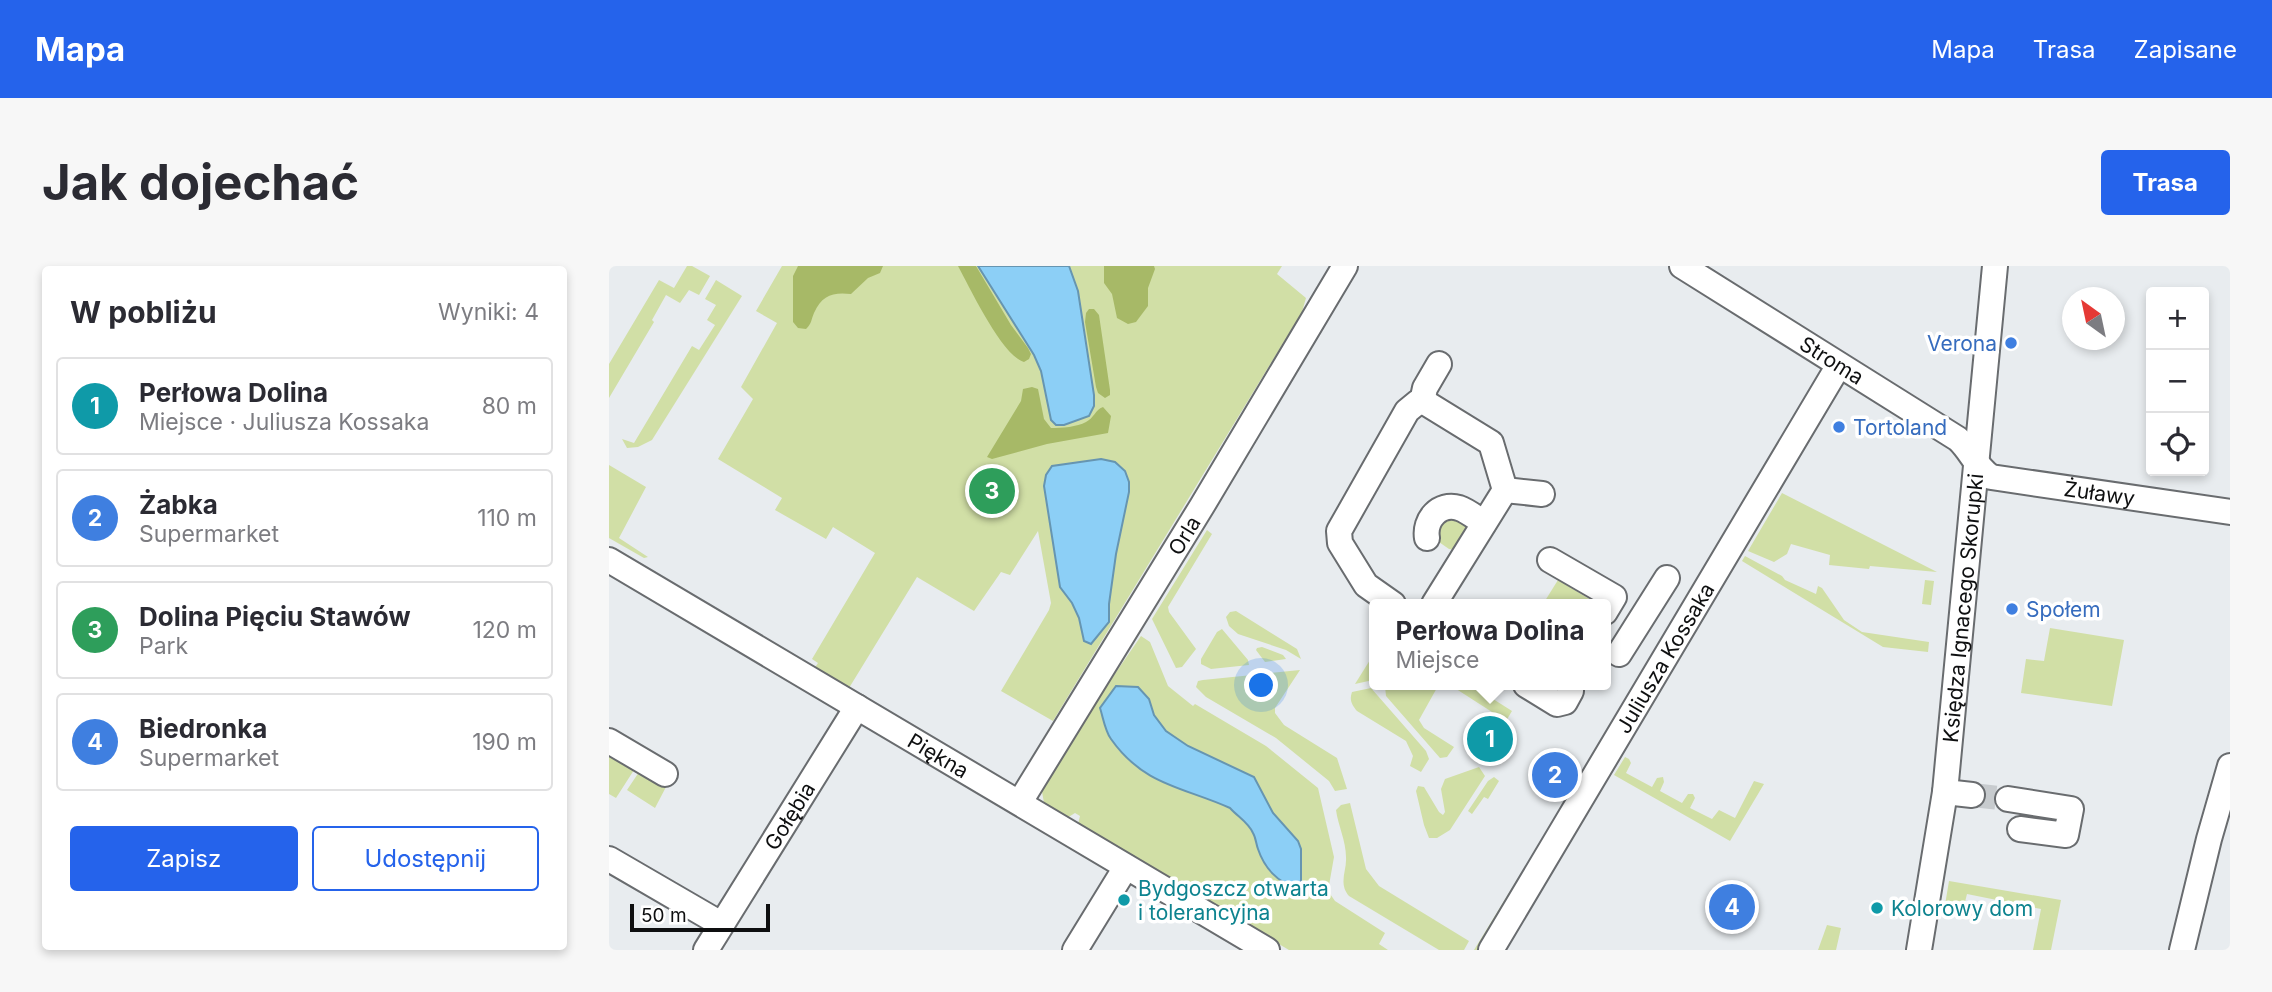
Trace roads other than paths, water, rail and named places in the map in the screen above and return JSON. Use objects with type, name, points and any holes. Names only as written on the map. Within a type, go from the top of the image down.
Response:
[{"type":"street","name":"Orla","points":[[1020,802],[1189,528],[1345,266]]},
{"type":"street","name":"Stroma","points":[[1682,266],[1958,439],[1976,461]]},
{"type":"street","name":"Księdza Ignacego Skorupki","points":[[1919,950],[1945,792],[1994,266]]},
{"type":"street","points":[[1422,402],[1425,388],[1439,364]]},
{"type":"street","name":"Juliusza Kossaka","points":[[1491,950],[1839,365]]},
{"type":"street","points":[[1386,599],[1366,585],[1341,543],[1339,531],[1407,411],[1414,404],[1422,402],[1491,443],[1505,490],[1437,599]]},
{"type":"street","name":"Żuławy","points":[[1976,461],[1986,474],[2002,480],[2230,512]]},
{"type":"street","points":[[1505,490],[1542,494]]},
{"type":"street","points":[[1427,538],[1426,526],[1429,520],[1445,508],[1458,508],[1484,523]]},
{"type":"street","name":"Piękna","points":[[609,560],[1267,950]]},
{"type":"street","points":[[1551,560],[1614,597],[1611,602]]},
{"type":"street","points":[[1621,656],[1667,578]]},
{"type":"street","points":[[1534,690],[1557,704],[1565,702],[1571,691]]},
{"type":"street","name":"Gołębia","points":[[706,950],[857,706]]},
{"type":"street","points":[[609,741],[665,774]]},
{"type":"street","points":[[2182,950],[2230,766]]},
{"type":"street","points":[[1945,792],[1972,795]]},
{"type":"street","points":[[2008,799],[2071,808],[2066,835],[2020,829]]},
{"type":"street","points":[[609,859],[721,924]]},
{"type":"street","points":[[1075,950],[1126,867]]},
{"type":"water","points":[[978,266],[1069,266],[1078,291],[1094,395],[1094,406],[1089,416],[1064,425],[1056,425],[1051,420],[1041,371],[1034,355]]},
{"type":"water","points":[[1101,459],[1115,462],[1125,471],[1129,492],[1116,554],[1109,622],[1091,644],[1084,641],[1079,618],[1060,587],[1044,486],[1046,475],[1052,466]]},
{"type":"water","points":[[1116,686],[1138,687],[1149,699],[1154,715],[1166,731],[1188,746],[1254,777],[1273,813],[1298,841],[1301,849],[1301,884],[1297,887],[1290,885],[1273,874],[1261,856],[1251,829],[1230,808],[1151,776],[1124,755],[1109,736],[1100,708]]},
{"type":"tunnel","points":[[1972,795],[2008,799]]},
{"type":"place","name":"Verona","points":[[2011,343]]},
{"type":"place","name":"Tortoland","points":[[1839,427]]},
{"type":"place","name":"Dolina Pięciu Stawów","points":[[992,491]]},
{"type":"place","name":"Społem","points":[[2012,609]]},
{"type":"place","name":"Perłowa Dolina","points":[[1490,739]]},
{"type":"place","name":"Żabka","points":[[1555,775]]},
{"type":"place","name":"Bydgoszcz otwarta i tolerancyjna","points":[[1124,900]]},
{"type":"place","name":"Biedronka","points":[[1732,907]]},
{"type":"place","name":"Kolorowy dom","points":[[1877,908]]}]
